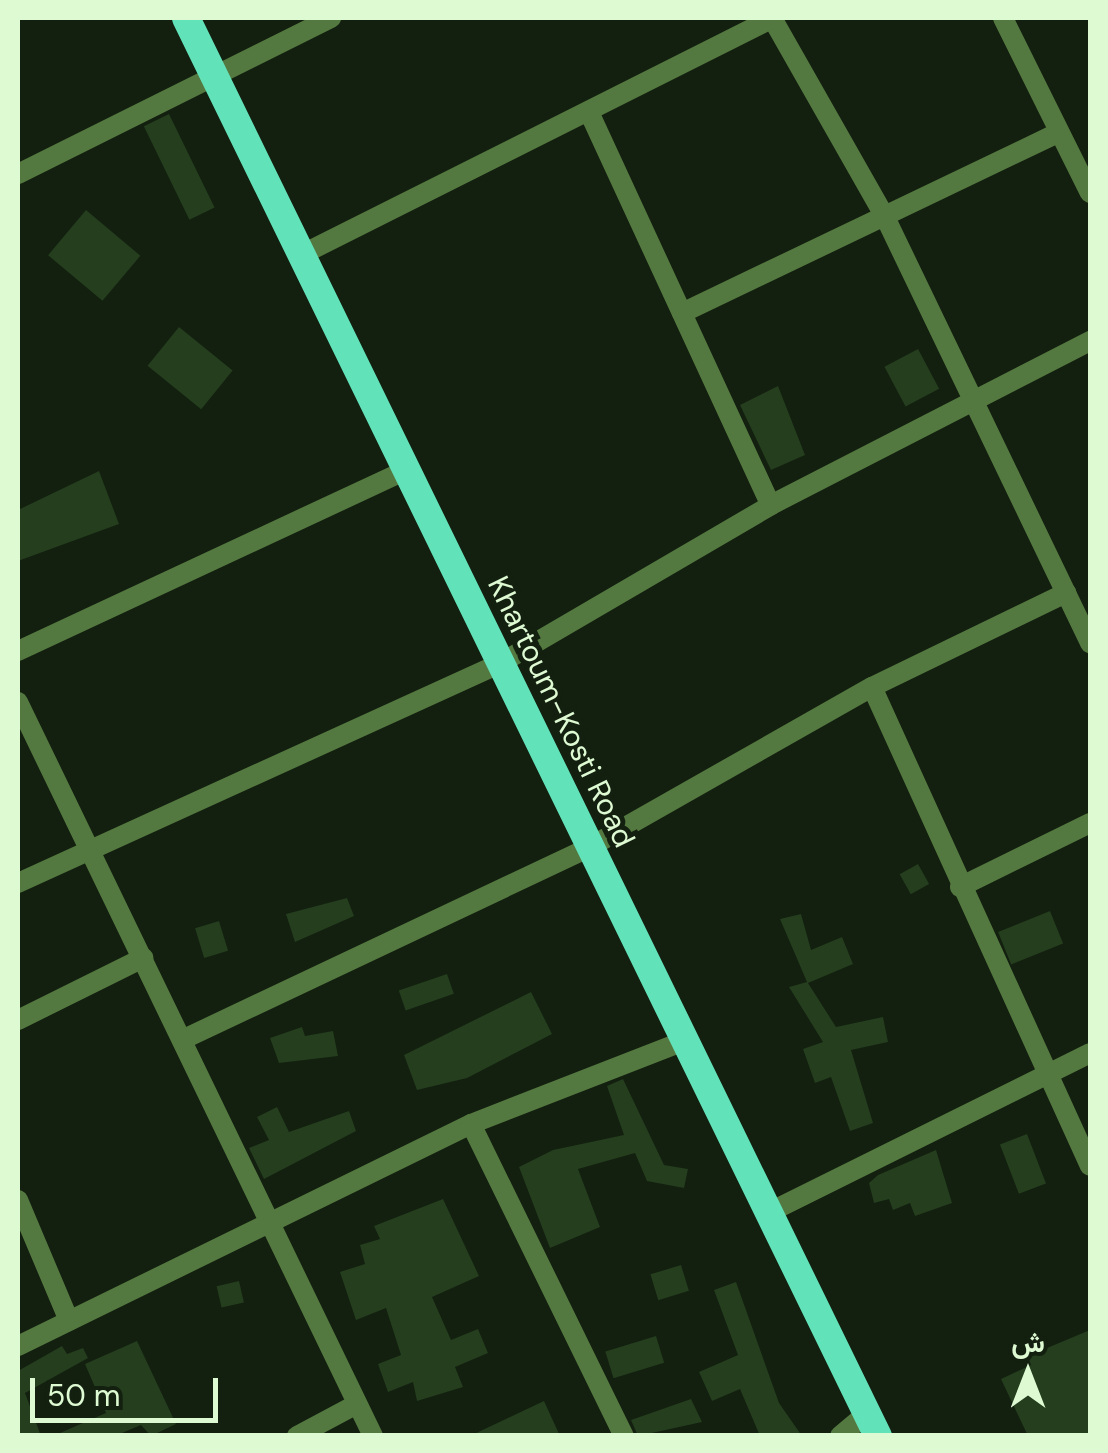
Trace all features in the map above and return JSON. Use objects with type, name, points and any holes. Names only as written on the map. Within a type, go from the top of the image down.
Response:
[{"type":"highway","name":"Khartoum-Kosti Road","points":[[186,18],[872,1424]]},
{"type":"street","points":[[18,174],[215,79],[330,18]]},
{"type":"street","points":[[300,256],[773,18],[886,219],[1090,643]]},
{"type":"street","points":[[1003,18],[1090,193]]},
{"type":"street","points":[[589,112],[771,505]]},
{"type":"street","points":[[682,313],[886,219],[1059,132]]},
{"type":"street","points":[[18,883],[90,846],[500,663],[771,505],[974,397],[1090,341]]},
{"type":"street","points":[[18,651],[404,471]]},
{"type":"street","points":[[186,1038],[590,847],[872,687],[1066,593]]},
{"type":"street","points":[[872,687],[1090,1166]]},
{"type":"street","points":[[18,702],[186,1038],[373,1436]]},
{"type":"street","points":[[960,887],[1090,824]]},
{"type":"street","points":[[18,1020],[143,958]]},
{"type":"street","points":[[18,1346],[471,1124],[686,1040]]},
{"type":"street","points":[[770,1212],[1090,1053]]},
{"type":"street","points":[[471,1124],[624,1436]]},
{"type":"street","points":[[18,1200],[69,1320]]},
{"type":"street","points":[[297,1436],[357,1404]]},
{"type":"street","points":[[840,1436],[872,1424]]},
{"type":"building","points":[[169,114],[215,207],[189,220],[144,126]]},
{"type":"building","points":[[86,210],[140,256],[102,301],[48,255]]},
{"type":"building","points":[[179,327],[233,370],[201,409],[148,366]]},
{"type":"building","points":[[918,349],[939,389],[906,407],[884,367]]},
{"type":"building","points":[[778,386],[805,455],[771,470],[740,405]]},
{"type":"building","points":[[99,471],[119,524],[18,561],[18,510]]},
{"type":"building","points":[[918,864],[929,884],[911,894],[900,874]]},
{"type":"building","points":[[347,898],[354,916],[295,942],[286,914]]},
{"type":"building","points":[[1050,911],[1063,943],[1011,964],[998,932]]},
{"type":"building","points":[[801,914],[811,950],[842,937],[853,964],[808,983],[836,1027],[883,1017],[888,1042],[851,1050],[873,1123],[850,1131],[831,1077],[815,1083],[803,1049],[823,1042],[789,987],[807,982],[780,919]]},
{"type":"building","points":[[219,921],[228,951],[204,958],[195,928]]},
{"type":"building","points":[[447,974],[454,994],[406,1010],[399,991]]},
{"type":"building","points":[[531,992],[552,1034],[467,1078],[417,1090],[404,1055]]},
{"type":"building","points":[[302,1027],[305,1036],[333,1031],[338,1056],[279,1063],[270,1038]]},
{"type":"building","points":[[623,1079],[664,1165],[688,1169],[684,1188],[647,1181],[635,1153],[578,1169],[600,1227],[550,1248],[519,1167],[553,1150],[624,1135],[607,1086]]},
{"type":"building","points":[[277,1107],[289,1132],[349,1111],[356,1131],[264,1179],[249,1148],[269,1140],[257,1117]]},
{"type":"building","points":[[1027,1134],[1046,1183],[1019,1194],[1000,1144]]},
{"type":"building","points":[[936,1150],[952,1203],[915,1216],[910,1203],[893,1210],[889,1199],[874,1203],[869,1183],[878,1175]]},
{"type":"building","points":[[443,1199],[479,1276],[432,1297],[451,1340],[478,1329],[488,1353],[455,1367],[463,1387],[417,1401],[413,1382],[388,1392],[378,1364],[401,1355],[386,1308],[356,1320],[340,1272],[365,1264],[360,1245],[380,1239],[374,1226]]},
{"type":"building","points":[[681,1265],[689,1291],[658,1300],[650,1274]]},
{"type":"building","points":[[239,1281],[244,1302],[222,1308],[217,1286]]},
{"type":"building","points":[[736,1282],[779,1403],[802,1436],[760,1436],[740,1389],[712,1401],[699,1372],[738,1355],[714,1290]]},
{"type":"building","points":[[1090,1330],[1090,1436],[1028,1436],[1001,1379],[1031,1365],[1028,1356]]},
{"type":"building","points":[[656,1336],[664,1363],[614,1378],[605,1351]]},
{"type":"building","points":[[137,1341],[176,1424],[151,1436],[141,1425],[115,1436],[53,1436],[106,1413],[85,1364]]},
{"type":"building","points":[[62,1346],[67,1354],[83,1348],[88,1358],[25,1393],[41,1436],[18,1436],[18,1371]]},
{"type":"building","points":[[691,1399],[702,1422],[638,1436],[631,1420]]},
{"type":"building","points":[[544,1401],[560,1436],[470,1436]]}]
